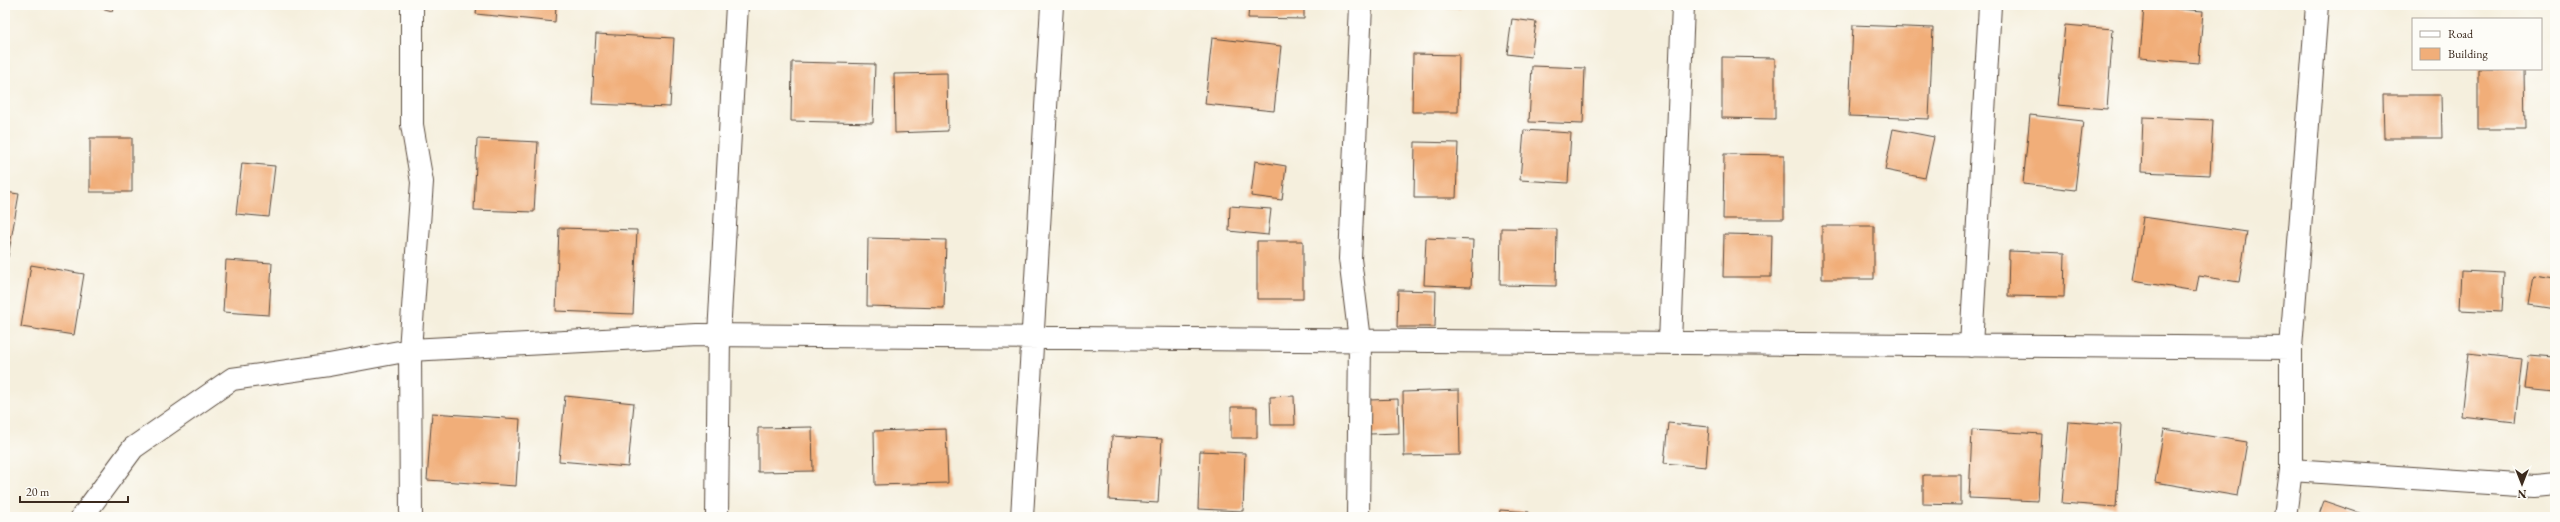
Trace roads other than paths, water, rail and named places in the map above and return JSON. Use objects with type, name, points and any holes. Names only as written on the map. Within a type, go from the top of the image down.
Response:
[{"type":"street","points":[[411,517],[410,350],[422,182],[412,125],[412,5]]},
{"type":"street","points":[[716,517],[719,335],[738,5]]},
{"type":"street","points":[[1022,517],[1052,5]]},
{"type":"street","points":[[1358,517],[1360,340],[1350,259],[1361,5]]},
{"type":"street","points":[[1670,343],[1683,5]]},
{"type":"street","points":[[1971,346],[1990,5]]},
{"type":"street","points":[[2285,517],[2291,470],[2291,348],[2317,5]]},
{"type":"street","points":[[82,517],[134,448],[232,378],[329,365],[410,350],[719,335],[2291,348]]},
{"type":"street","points":[[2291,470],[2534,486],[2555,484]]}]
